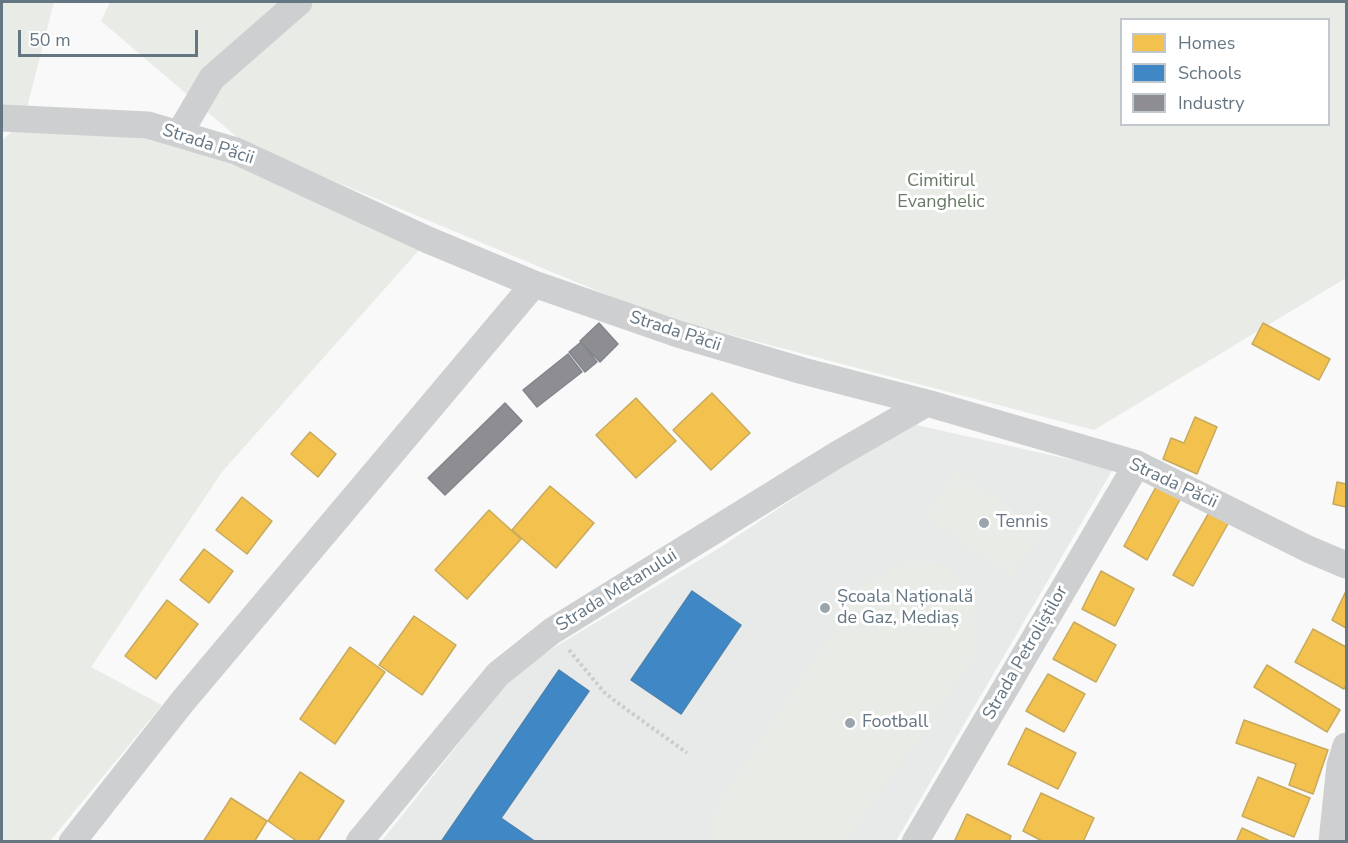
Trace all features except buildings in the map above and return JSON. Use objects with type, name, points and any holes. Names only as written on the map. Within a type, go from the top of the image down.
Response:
[{"type":"street","points":[[179,134],[212,78],[299,2]]},
{"type":"street","name":"Strada Păcii","points":[[2,118],[148,125],[236,151],[428,240],[534,284],[678,334],[1137,464],[1308,549],[1347,565]]},
{"type":"street","points":[[72,842],[183,701],[534,284]]},
{"type":"street","name":"Strada Metanului","points":[[359,842],[498,674],[552,631],[837,454],[927,403]]},
{"type":"street","name":"Strada Petroliștilor","points":[[915,842],[1137,464]]},
{"type":"street","points":[[1332,842],[1340,765],[1347,746]]},
{"type":"path","points":[[552,631],[604,692],[687,753]]},
{"type":"shaded area","name":"Școala Națională de Gaz, Mediaș","points":[[912,424],[1113,469],[896,841],[381,842],[517,670],[721,547],[845,464]]},
{"type":"green space","points":[[2,2],[54,2],[24,119],[148,125],[428,240],[222,472],[91,667],[162,705],[50,841],[2,841],[2,141],[23,120],[2,118]]},
{"type":"green space","name":"Cimitirul Evanghelic","points":[[110,2],[1346,2],[1346,278],[1094,430],[655,315],[245,144],[101,21]]},
{"type":"green space","name":"Tennis","points":[[956,470],[1044,531],[1012,577],[924,516]]},
{"type":"green space","name":"Football","points":[[904,561],[928,562],[953,570],[977,611],[978,654],[847,841],[714,841],[709,827],[723,793],[862,588]]},
{"type":"place","name":"Tennis","points":[[984,523]]},
{"type":"place","name":"Școala Națională de Gaz, Mediaș","points":[[825,608]]},
{"type":"place","name":"Football","points":[[850,723]]}]
